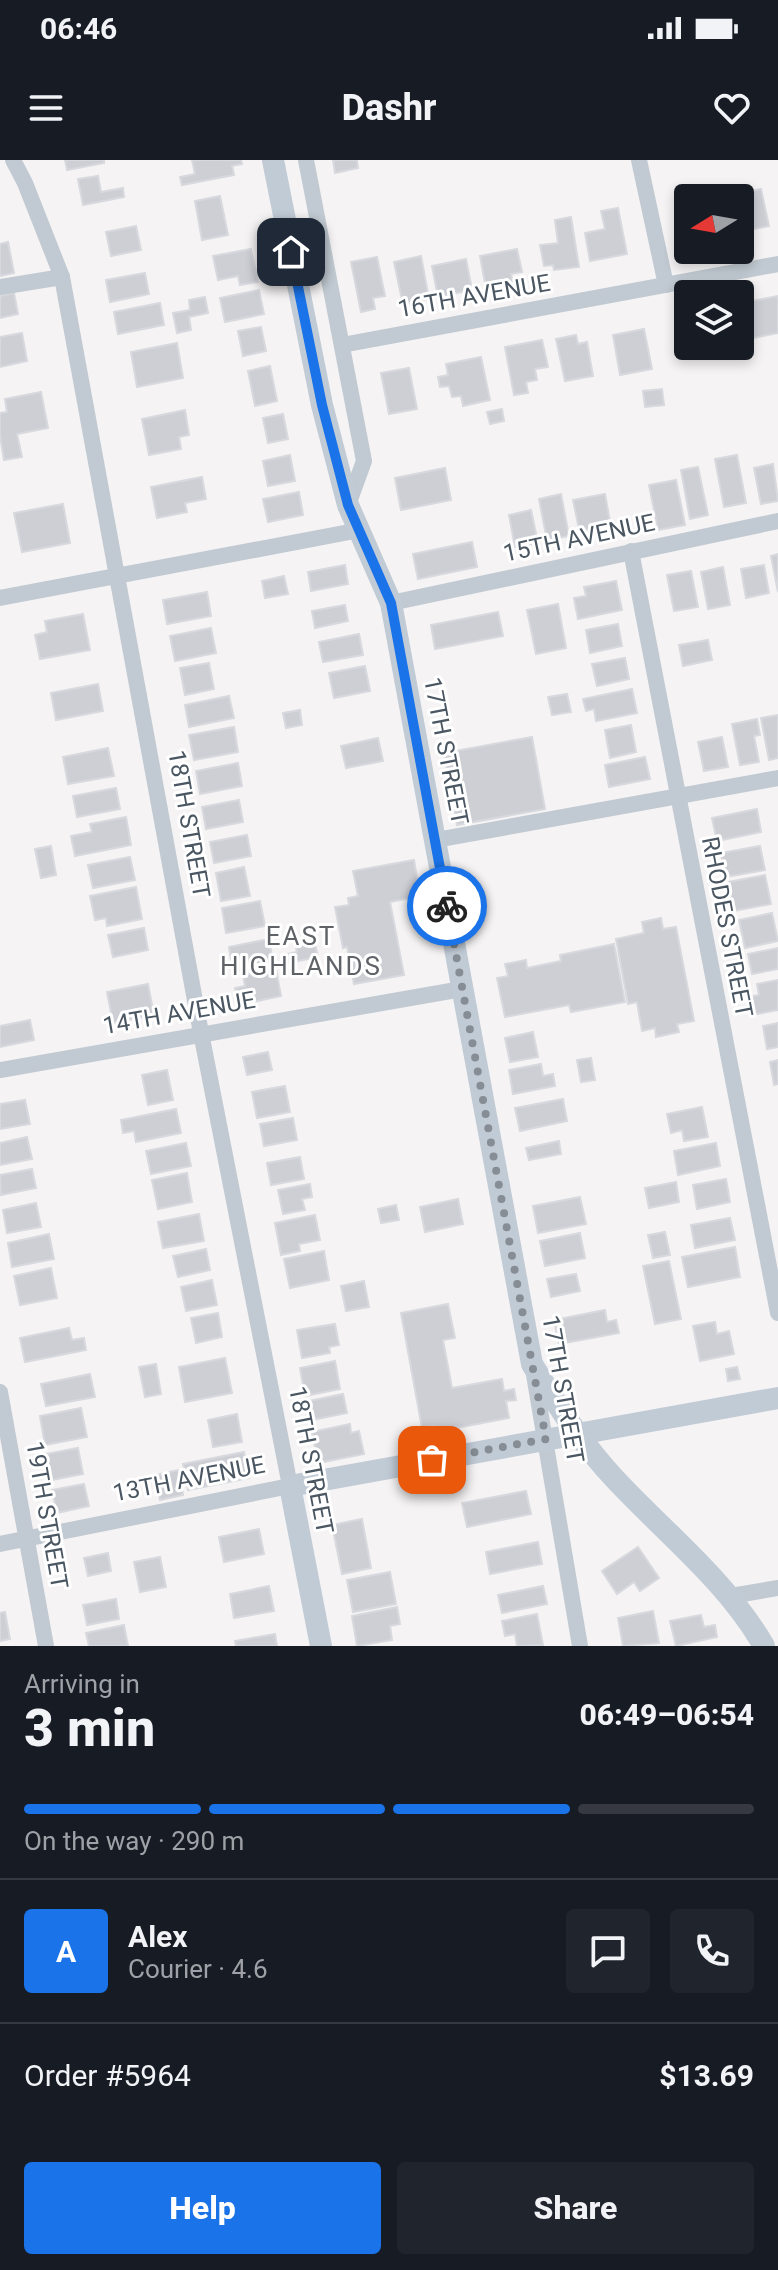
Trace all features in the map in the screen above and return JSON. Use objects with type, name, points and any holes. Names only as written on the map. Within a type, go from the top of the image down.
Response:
[{"type":"street","name":"18TH STREET","points":[[13,160],[62,277],[201,1033],[321,1646]]},
{"type":"street","name":"17TH STREET","points":[[273,160],[322,405],[348,505],[391,603],[546,1439],[580,1646]]},
{"type":"street","points":[[306,160],[364,461],[348,505]]},
{"type":"street","points":[[639,160],[666,285]]},
{"type":"street","name":"16TH AVENUE","points":[[342,345],[778,264]]},
{"type":"street","points":[[0,287],[62,277]]},
{"type":"street","name":"15TH AVENUE","points":[[391,603],[778,521]]},
{"type":"street","points":[[0,598],[360,530]]},
{"type":"street","name":"RHODES STREET","points":[[631,551],[778,1313]]},
{"type":"street","points":[[436,840],[778,778]]},
{"type":"street","name":"14TH AVENUE","points":[[0,1070],[462,989]]},
{"type":"street","points":[[532,1364],[578,1434],[612,1476],[731,1596],[764,1646]]},
{"type":"street","name":"19TH STREET","points":[[0,1392],[46,1646]]},
{"type":"street","name":"13TH AVENUE","points":[[0,1544],[290,1486],[778,1398]]},
{"type":"street","points":[[731,1596],[778,1588]]},
{"type":"building","points":[[65,160],[104,160],[104,163],[67,170]]},
{"type":"building","points":[[192,160],[241,160],[242,164],[232,166],[234,175],[182,185],[180,177],[195,174]]},
{"type":"building","points":[[333,160],[357,160],[358,168],[335,173]]},
{"type":"building","points":[[98,176],[101,192],[123,188],[124,197],[83,205],[78,179]]},
{"type":"building","points":[[761,189],[769,226],[754,229],[754,190]]},
{"type":"building","points":[[220,196],[228,235],[202,240],[195,201]]},
{"type":"building","points":[[618,208],[627,254],[590,261],[585,233],[605,229],[601,211]]},
{"type":"building","points":[[571,217],[579,267],[554,270],[553,265],[544,266],[540,245],[558,243],[555,220]]},
{"type":"building","points":[[136,226],[141,250],[111,256],[106,232]]},
{"type":"building","points":[[8,242],[14,273],[0,276],[0,244]]},
{"type":"building","points":[[251,249],[258,282],[240,285],[238,276],[218,280],[213,256]]},
{"type":"building","points":[[517,249],[522,272],[511,274],[513,283],[486,288],[480,256]]},
{"type":"building","points":[[421,256],[429,299],[403,305],[394,262]]},
{"type":"building","points":[[377,257],[385,296],[373,298],[375,309],[361,312],[351,262]]},
{"type":"building","points":[[466,259],[472,290],[438,297],[432,266]]},
{"type":"building","points":[[145,273],[149,294],[110,302],[106,280]]},
{"type":"building","points":[[259,290],[264,314],[225,322],[220,298]]},
{"type":"building","points":[[14,293],[18,314],[0,318],[0,296]]},
{"type":"building","points":[[778,296],[778,333],[754,338],[754,301]]},
{"type":"building","points":[[205,297],[208,313],[189,317],[191,330],[177,333],[173,313],[190,310],[189,300]]},
{"type":"building","points":[[160,303],[164,325],[118,334],[114,312]]},
{"type":"building","points":[[261,327],[266,351],[243,356],[238,331]]},
{"type":"building","points":[[644,329],[652,369],[620,375],[613,335]]},
{"type":"building","points":[[22,333],[27,361],[0,367],[0,337]]},
{"type":"building","points":[[576,335],[578,344],[587,342],[593,376],[565,381],[556,339]]},
{"type":"building","points":[[542,340],[548,367],[535,369],[537,380],[526,382],[528,393],[514,395],[505,347]]},
{"type":"building","points":[[177,343],[183,378],[137,387],[131,352]]},
{"type":"building","points":[[481,357],[490,400],[463,406],[461,396],[452,397],[449,386],[440,387],[438,377],[448,375],[446,364]]},
{"type":"building","points":[[270,366],[277,401],[255,406],[248,371]]},
{"type":"building","points":[[409,368],[417,409],[389,414],[381,373]]},
{"type":"building","points":[[662,389],[664,405],[645,407],[643,391]]},
{"type":"building","points":[[41,392],[48,428],[17,434],[22,457],[4,460],[0,413],[7,412],[5,399]]},
{"type":"building","points":[[502,409],[504,421],[490,424],[487,412]]},
{"type":"building","points":[[185,410],[189,435],[179,437],[181,449],[149,455],[142,419]]},
{"type":"building","points":[[283,414],[288,439],[268,443],[263,418]]},
{"type":"building","points":[[290,455],[295,481],[268,486],[263,461]]},
{"type":"building","points":[[737,455],[746,503],[724,507],[715,459]]},
{"type":"building","points":[[773,464],[778,501],[761,504],[754,468]]},
{"type":"building","points":[[698,467],[708,515],[690,519],[681,470]]},
{"type":"building","points":[[445,468],[451,500],[401,510],[395,478]]},
{"type":"building","points":[[202,477],[206,499],[185,503],[187,512],[157,518],[151,487]]},
{"type":"building","points":[[676,480],[685,525],[658,530],[649,485]]},
{"type":"building","points":[[299,492],[303,515],[268,522],[263,499]]},
{"type":"building","points":[[561,494],[569,536],[547,540],[539,499]]},
{"type":"building","points":[[605,494],[611,527],[580,534],[573,500]]},
{"type":"building","points":[[63,504],[70,543],[22,552],[14,513]]},
{"type":"building","points":[[531,510],[538,543],[515,547],[509,515]]},
{"type":"building","points":[[472,542],[477,567],[418,579],[413,554]]},
{"type":"building","points":[[778,554],[778,592],[771,556]]},
{"type":"building","points":[[345,565],[348,584],[311,591],[308,572]]},
{"type":"building","points":[[764,565],[769,593],[746,598],[741,569]]},
{"type":"building","points":[[723,567],[730,605],[708,609],[701,572]]},
{"type":"building","points":[[691,571],[698,607],[674,611],[667,575]]},
{"type":"building","points":[[284,576],[288,594],[265,598],[262,581]]},
{"type":"building","points":[[616,581],[622,610],[578,619],[574,598],[586,596],[584,587]]},
{"type":"building","points":[[207,592],[211,616],[167,624],[163,600]]},
{"type":"building","points":[[558,604],[566,648],[536,654],[527,610]]},
{"type":"building","points":[[345,605],[348,621],[315,628],[312,611]]},
{"type":"building","points":[[498,612],[503,636],[435,649],[431,625]]},
{"type":"building","points":[[83,614],[90,650],[40,659],[35,635],[47,632],[45,621]]},
{"type":"building","points":[[618,624],[622,646],[590,653],[586,630]]},
{"type":"building","points":[[211,628],[216,653],[175,661],[170,636]]},
{"type":"building","points":[[359,634],[363,655],[323,662],[319,642]]},
{"type":"building","points":[[708,640],[712,660],[683,666],[679,645]]},
{"type":"building","points":[[625,658],[629,679],[597,686],[592,664]]},
{"type":"building","points":[[209,663],[214,689],[185,695],[180,668]]},
{"type":"building","points":[[365,666],[370,691],[334,698],[329,673]]},
{"type":"building","points":[[98,684],[103,711],[56,720],[51,693]]},
{"type":"building","points":[[632,689],[637,713],[596,721],[594,709],[586,711],[583,699]]},
{"type":"building","points":[[567,694],[571,712],[552,715],[548,697]]},
{"type":"building","points":[[229,696],[234,718],[189,727],[185,705]]},
{"type":"building","points":[[300,710],[302,725],[286,728],[283,713]]},
{"type":"building","points":[[778,715],[778,758],[769,760],[761,718]]},
{"type":"building","points":[[757,719],[760,735],[754,736],[759,762],[740,765],[732,724]]},
{"type":"building","points":[[631,725],[636,752],[610,758],[605,730]]},
{"type":"building","points":[[234,727],[238,752],[194,760],[189,735]]},
{"type":"building","points":[[532,737],[545,809],[457,825],[444,753]]},
{"type":"building","points":[[722,737],[728,767],[704,771],[698,742]]},
{"type":"building","points":[[378,738],[383,761],[346,768],[341,746]]},
{"type":"building","points":[[108,748],[114,776],[68,784],[63,757]]},
{"type":"building","points":[[645,757],[650,779],[609,787],[605,765]]},
{"type":"building","points":[[238,763],[242,786],[200,794],[196,771]]},
{"type":"building","points":[[116,788],[120,809],[77,817],[73,796]]},
{"type":"building","points":[[239,800],[243,822],[206,829],[202,807]]},
{"type":"building","points":[[757,809],[761,832],[717,841],[712,818]]},
{"type":"building","points":[[126,817],[131,845],[75,856],[71,836],[92,832],[90,824]]},
{"type":"building","points":[[247,835],[251,856],[214,863],[210,842]]},
{"type":"building","points":[[51,846],[56,875],[41,878],[35,849]]},
{"type":"building","points":[[760,846],[765,870],[725,877],[721,853]]},
{"type":"building","points":[[130,857],[135,880],[93,888],[88,865]]},
{"type":"building","points":[[414,860],[420,896],[390,902],[404,975],[354,984],[335,907],[349,905],[348,898],[358,896],[353,871]]},
{"type":"building","points":[[244,867],[250,896],[221,901],[216,873]]},
{"type":"building","points":[[765,875],[771,904],[733,911],[728,882]]},
{"type":"building","points":[[136,887],[142,919],[107,926],[106,918],[95,920],[90,896]]},
{"type":"building","points":[[260,901],[265,926],[226,933],[222,908]]},
{"type":"building","points":[[772,913],[778,941],[745,948],[739,920]]},
{"type":"building","points":[[661,918],[663,929],[676,927],[694,1021],[677,1024],[679,1032],[656,1037],[655,1028],[642,1031],[637,1002],[628,1004],[616,939],[644,933],[642,922]]},
{"type":"building","points":[[144,928],[148,950],[113,957],[108,935]]},
{"type":"building","points":[[269,939],[273,962],[244,967],[242,956],[231,959],[229,947]]},
{"type":"building","points":[[314,939],[318,957],[288,963],[287,954],[297,952],[295,943]]},
{"type":"building","points":[[614,944],[625,1002],[571,1012],[569,1005],[505,1017],[497,978],[508,976],[505,964],[526,960],[527,968],[561,961],[560,955]]},
{"type":"building","points":[[778,948],[778,969],[752,974],[748,954]]},
{"type":"building","points":[[276,969],[281,996],[238,1005],[235,988],[245,986],[243,975]]},
{"type":"building","points":[[778,980],[778,1010],[752,1015],[748,997],[759,995],[757,984]]},
{"type":"building","points":[[148,984],[154,1015],[113,1023],[107,992]]},
{"type":"building","points":[[30,1020],[34,1040],[0,1047],[0,1026]]},
{"type":"building","points":[[778,1023],[778,1047],[767,1049],[763,1026]]},
{"type":"building","points":[[533,1032],[538,1057],[510,1062],[505,1038]]},
{"type":"building","points":[[268,1052],[272,1070],[247,1075],[243,1057]]},
{"type":"building","points":[[591,1058],[595,1080],[581,1082],[577,1060]]},
{"type":"building","points":[[778,1060],[778,1084],[774,1085],[770,1062]]},
{"type":"building","points":[[541,1064],[543,1076],[553,1074],[555,1086],[513,1094],[509,1070]]},
{"type":"building","points":[[167,1070],[173,1100],[148,1105],[142,1075]]},
{"type":"building","points":[[285,1086],[290,1112],[257,1118],[252,1092]]},
{"type":"building","points":[[563,1099],[567,1121],[520,1131],[515,1108]]},
{"type":"building","points":[[25,1100],[30,1124],[0,1129],[0,1104]]},
{"type":"building","points":[[702,1107],[708,1137],[684,1141],[682,1130],[671,1133],[667,1114]]},
{"type":"building","points":[[176,1109],[181,1133],[136,1142],[134,1131],[123,1133],[121,1120]]},
{"type":"building","points":[[293,1118],[297,1140],[264,1146],[260,1124]]},
{"type":"building","points":[[27,1137],[32,1159],[0,1165],[0,1143]]},
{"type":"building","points":[[559,1141],[561,1154],[529,1160],[526,1148]]},
{"type":"building","points":[[186,1143],[191,1166],[151,1174],[146,1151]]},
{"type":"building","points":[[716,1143],[720,1166],[678,1175],[674,1151]]},
{"type":"building","points":[[300,1157],[304,1179],[271,1185],[267,1163]]},
{"type":"building","points":[[32,1169],[36,1188],[1,1195],[0,1175]]},
{"type":"building","points":[[187,1173],[192,1202],[158,1209],[152,1180]]},
{"type":"building","points":[[726,1179],[730,1202],[697,1209],[693,1185]]},
{"type":"building","points":[[676,1182],[679,1202],[649,1208],[645,1188]]},
{"type":"building","points":[[310,1184],[312,1197],[302,1199],[305,1210],[283,1214],[278,1190]]},
{"type":"building","points":[[580,1197],[586,1224],[538,1233],[533,1206]]},
{"type":"building","points":[[458,1199],[463,1224],[425,1232],[420,1207]]},
{"type":"building","points":[[36,1203],[41,1227],[7,1233],[3,1210]]},
{"type":"building","points":[[396,1205],[399,1220],[381,1223],[378,1209]]},
{"type":"building","points":[[199,1214],[204,1241],[163,1248],[158,1222]]},
{"type":"building","points":[[315,1215],[320,1240],[299,1244],[300,1251],[281,1255],[275,1223]]},
{"type":"building","points":[[730,1218],[735,1240],[695,1248],[691,1225]]},
{"type":"building","points":[[665,1232],[670,1255],[653,1258],[648,1235]]},
{"type":"building","points":[[580,1233],[585,1258],[545,1266],[540,1241]]},
{"type":"building","points":[[49,1234],[54,1259],[12,1267],[8,1243]]},
{"type":"building","points":[[735,1247],[740,1277],[688,1287],[682,1257]]},
{"type":"building","points":[[206,1249],[210,1270],[178,1277],[173,1256]]},
{"type":"building","points":[[324,1251],[329,1280],[290,1288],[284,1259]]},
{"type":"building","points":[[669,1261],[681,1319],[655,1324],[643,1266]]},
{"type":"building","points":[[51,1268],[57,1298],[20,1305],[14,1276]]},
{"type":"building","points":[[576,1274],[580,1291],[551,1297],[547,1279]]},
{"type":"building","points":[[212,1280],[217,1305],[186,1311],[181,1287]]},
{"type":"building","points":[[364,1281],[369,1307],[346,1311],[341,1286]]},
{"type":"building","points":[[448,1304],[455,1338],[443,1340],[452,1388],[502,1379],[504,1391],[514,1389],[516,1400],[506,1401],[509,1418],[435,1432],[434,1426],[422,1428],[401,1313]]},
{"type":"building","points":[[605,1310],[607,1322],[616,1320],[619,1333],[559,1344],[554,1320]]},
{"type":"building","points":[[218,1313],[222,1337],[196,1343],[191,1318]]},
{"type":"building","points":[[715,1322],[717,1334],[729,1331],[734,1354],[700,1361],[693,1326]]},
{"type":"building","points":[[335,1324],[339,1345],[329,1347],[330,1353],[302,1358],[297,1330]]},
{"type":"building","points":[[69,1328],[72,1340],[84,1338],[86,1350],[25,1362],[20,1338]]},
{"type":"building","points":[[225,1358],[232,1393],[185,1402],[179,1367]]},
{"type":"building","points":[[335,1361],[340,1389],[305,1396],[300,1368]]},
{"type":"building","points":[[156,1364],[161,1394],[145,1397],[139,1367]]},
{"type":"building","points":[[737,1367],[740,1379],[728,1381],[726,1369]]},
{"type":"building","points":[[90,1374],[95,1397],[46,1406],[41,1384]]},
{"type":"building","points":[[343,1394],[347,1413],[312,1420],[309,1401]]},
{"type":"building","points":[[81,1408],[87,1437],[45,1445],[40,1416]]},
{"type":"building","points":[[237,1414],[242,1442],[213,1447],[208,1420]]},
{"type":"building","points":[[350,1424],[351,1433],[359,1431],[364,1454],[318,1463],[312,1432]]},
{"type":"building","points":[[78,1448],[83,1474],[52,1480],[46,1454]]},
{"type":"building","points":[[244,1452],[249,1478],[188,1490],[183,1464]]},
{"type":"building","points":[[179,1470],[183,1495],[160,1500],[155,1475]]},
{"type":"building","points":[[84,1484],[89,1506],[57,1513],[52,1490]]},
{"type":"building","points":[[526,1491],[531,1514],[467,1527],[462,1503]]},
{"type":"building","points":[[362,1519],[371,1568],[342,1574],[332,1525]]},
{"type":"building","points":[[259,1529],[264,1554],[224,1562],[219,1537]]},
{"type":"building","points":[[538,1542],[542,1564],[490,1574],[486,1552]]},
{"type":"building","points":[[638,1547],[659,1578],[640,1591],[634,1582],[617,1594],[602,1571]]},
{"type":"building","points":[[108,1553],[111,1571],[88,1576],[84,1558]]},
{"type":"building","points":[[160,1557],[166,1587],[140,1592],[134,1562]]},
{"type":"building","points":[[390,1572],[396,1604],[353,1612],[347,1580]]},
{"type":"building","points":[[269,1586],[274,1611],[234,1618],[230,1594]]},
{"type":"building","points":[[543,1586],[547,1604],[502,1613],[498,1595]]},
{"type":"building","points":[[116,1599],[119,1619],[87,1625],[83,1605]]},
{"type":"building","points":[[397,1607],[400,1624],[390,1626],[392,1640],[357,1646],[352,1616]]},
{"type":"building","points":[[653,1611],[659,1643],[623,1646],[618,1618]]},
{"type":"building","points":[[5,1612],[10,1639],[0,1641],[0,1613]]},
{"type":"building","points":[[537,1614],[543,1645],[517,1646],[515,1634],[505,1636],[502,1621]]},
{"type":"building","points":[[701,1615],[704,1627],[715,1625],[717,1637],[676,1646],[670,1621]]},
{"type":"building","points":[[124,1625],[128,1646],[89,1646],[86,1633]]},
{"type":"building","points":[[275,1634],[277,1646],[236,1646],[235,1641]]},
{"type":"way so far","points":[[432,1460],[546,1439],[447,906]]},
{"type":"district","name":"EAST HIGHLANDS","points":[[301,951]]},
{"type":"route","points":[[291,252],[322,405],[348,505],[391,603],[447,906]]}]
